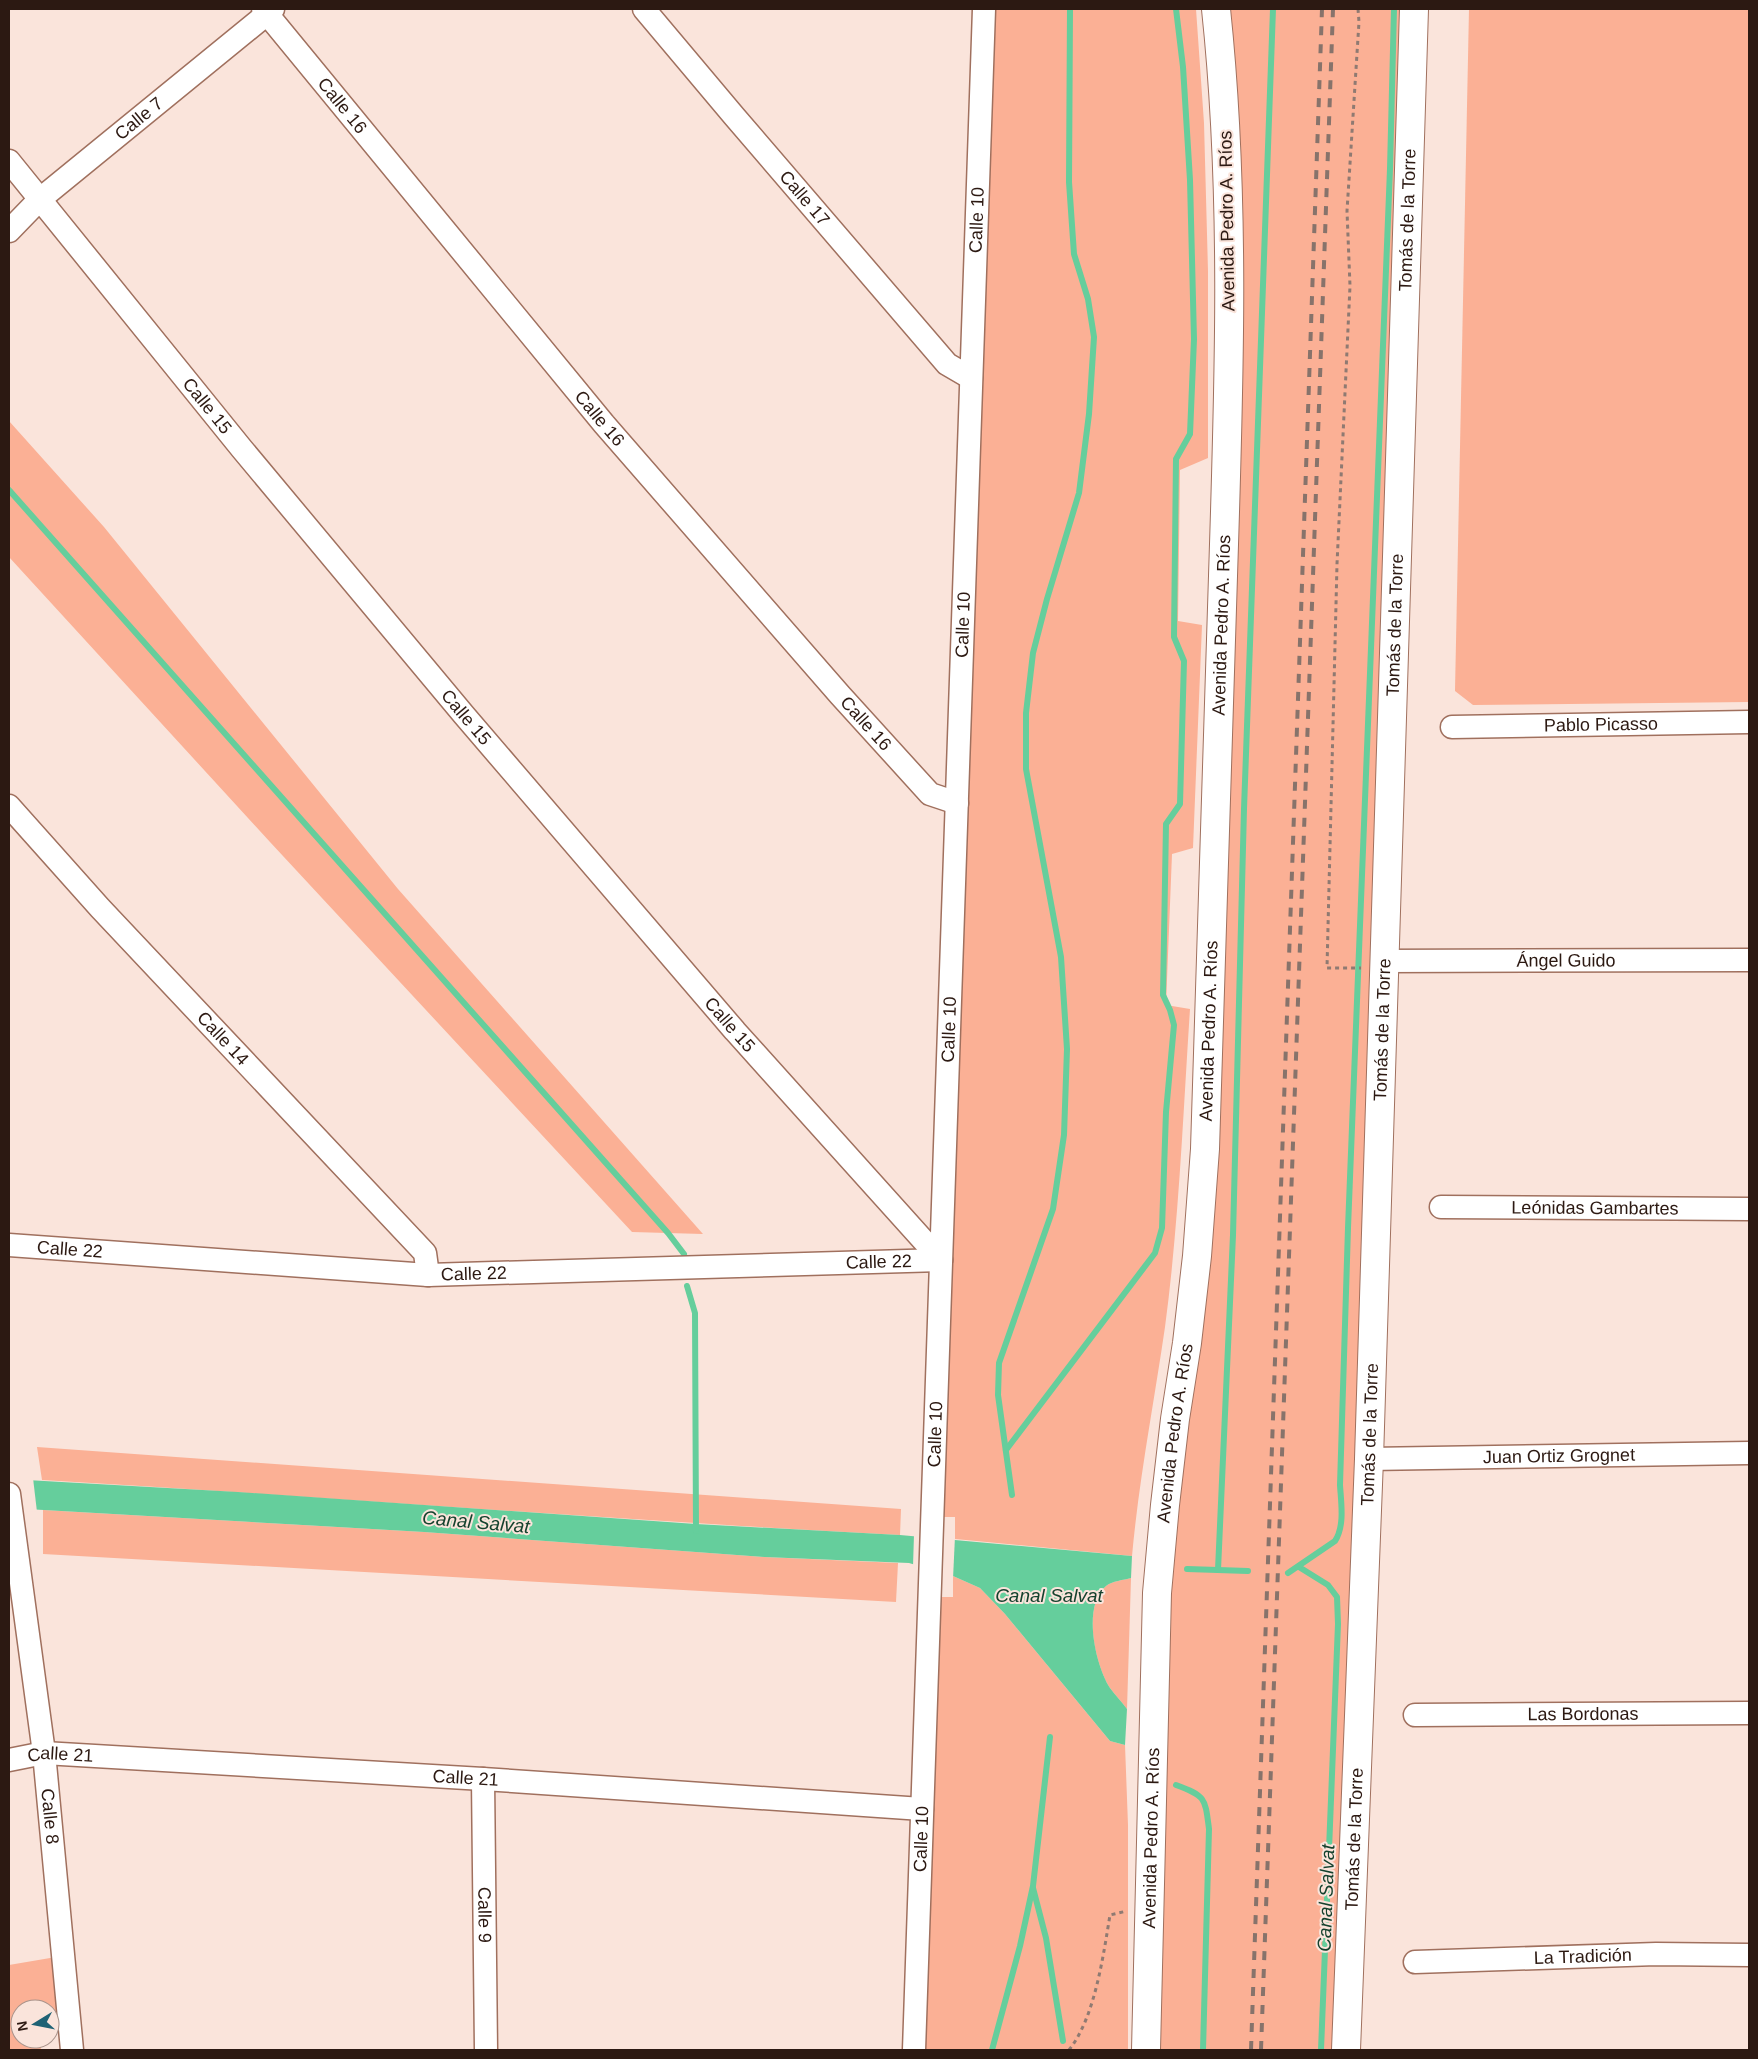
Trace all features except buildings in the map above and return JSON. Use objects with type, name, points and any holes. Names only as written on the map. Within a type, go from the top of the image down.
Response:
[{"type":"street","name":"Calle 17","points":[[644,9],[947,364],[972,378]]},
{"type":"street","name":"Calle 10","points":[[914,2050],[984,9]]},
{"type":"street","name":"Avenida Pedro A. Ríos","points":[[1146,2050],[1157,1593],[1165,1505],[1197,1256],[1205,1149],[1230,392],[1228,212],[1224,100],[1216,9]]},
{"type":"street","name":"Tomás de la Torre","points":[[1346,2050],[1369,1458],[1414,9]]},
{"type":"street","name":"Calle 7","points":[[9,231],[39,200],[268,10]]},
{"type":"street","name":"Calle 16","points":[[268,10],[604,424],[840,695],[930,794],[957,803]]},
{"type":"street","name":"Calle 15","points":[[9,161],[242,449],[464,715],[735,1031],[941,1260]]},
{"type":"street","name":"Pablo Picasso","points":[[1452,727],[1749,722]]},
{"type":"street","name":"Calle 14","points":[[9,806],[100,908],[425,1253],[428,1275]]},
{"type":"street","name":"Ángel Guido","points":[[1384,961],[1749,960]]},
{"type":"street","name":"Leónidas Gambartes","points":[[1441,1207],[1749,1209]]},
{"type":"street","name":"Calle 22","points":[[9,1245],[428,1275],[941,1260]]},
{"type":"street","name":"Juan Ortiz Grognet","points":[[1369,1458],[1749,1453]]},
{"type":"street","name":"Calle 8","points":[[9,1494],[44,1753],[72,2050]]},
{"type":"street","name":"Las Bordonas","points":[[1415,1715],[1749,1713]]},
{"type":"street","name":"Calle 21","points":[[9,1760],[44,1753],[483,1779],[922,1809]]},
{"type":"street","name":"Calle 9","points":[[483,1779],[486,2050]]},
{"type":"street","name":"La Tradición","points":[[1415,1962],[1656,1954],[1749,1955]]},
{"type":"path","points":[[1354,968],[1327,968],[1337,564],[1350,296],[1347,211],[1353,145],[1358,9]]},
{"type":"path","points":[[1069,2050],[1077,2040],[1098,1982],[1110,1916],[1150,1906]]},
{"type":"shaded area","points":[[995,9],[1196,9],[1204,123],[1208,271],[1208,458],[1180,470],[1178,621],[1202,625],[1193,848],[1172,854],[1166,1005],[1190,1009],[1170,1288],[1132,1556],[955,1539],[955,1517],[944,1517]]},
{"type":"shaded area","points":[[1216,9],[1414,9],[1346,2050],[1146,2050],[1150,1906],[1187,1343],[1224,556]]},
{"type":"shaded area","points":[[1469,9],[1749,9],[1749,702],[1473,705],[1455,691]]},
{"type":"shaded area","points":[[9,421],[104,527],[398,889],[703,1234],[632,1232],[270,842],[9,557]]},
{"type":"shaded area","points":[[37,1447],[901,1509],[900,1535],[42,1480]]},
{"type":"shaded area","points":[[43,1510],[424,1532],[764,1557],[898,1563],[896,1602],[43,1554]]},
{"type":"shaded area","points":[[953,1576],[980,1588],[1005,1614],[1110,1741],[1125,1745],[1128,1825],[1128,2050],[921,2050],[939,1597],[953,1597]]},
{"type":"shaded area","points":[[1131,1578],[1127,1709],[1110,1688],[1105,1678],[1096,1650],[1093,1621],[1094,1607],[1099,1595],[1106,1586]]},
{"type":"shaded area","points":[[56,1957],[63,2022],[60,2022],[60,1999],[10,1999],[10,2049],[41,2050],[9,2050],[9,1965]]},
{"type":"water","name":"Canal Salvat","points":[[9,1479],[238,1492],[696,1524],[900,1535],[1132,1556],[1131,1578],[1106,1586],[1099,1595],[1094,1607],[1093,1621],[1096,1650],[1105,1678],[1110,1688],[1127,1709],[1125,1745],[1110,1741],[1005,1614],[980,1588],[953,1576],[909,1563],[764,1557],[424,1532],[9,1508]]},
{"type":"pier","points":[[9,1477],[33,1478],[37,1512],[9,1510]]},
{"type":"pier","points":[[914,1534],[955,1536],[953,1579],[913,1567]]},
{"type":"waterway","points":[[1012,1495],[998,1395],[999,1363],[1053,1209],[1064,1135],[1067,1049],[1061,957],[1026,769],[1026,713],[1033,653],[1079,493],[1089,414],[1094,337],[1088,299],[1074,254],[1069,182],[1070,9]]},
{"type":"waterway","points":[[1006,1450],[1155,1253],[1162,1228],[1166,1112],[1174,1025],[1163,995],[1166,824],[1180,804],[1184,661],[1174,637],[1176,459],[1190,434],[1194,339],[1190,180],[1183,67],[1176,9]]},
{"type":"waterway","points":[[1218,1570],[1233,1235],[1244,809],[1273,9]]},
{"type":"waterway","points":[[1288,1573],[1335,1541],[1341,1521],[1340,1485],[1348,1228],[1390,169],[1394,9]]},
{"type":"waterway","points":[[9,490],[668,1233],[684,1254]]},
{"type":"waterway","points":[[687,1286],[695,1313],[696,1531]]},
{"type":"waterway","name":"Canal Salvat","points":[[1299,1567],[1328,1585],[1337,1597],[1338,1624],[1321,2050]]},
{"type":"waterway","name":"Canal Salvat","points":[[1187,1569],[1248,1571]]},
{"type":"waterway","points":[[992,2050],[1020,1946],[1033,1886],[1050,1737]]},
{"type":"waterway","points":[[1176,1785],[1199,1796],[1205,1804],[1209,1829],[1203,2050]]},
{"type":"waterway","points":[[1033,1888],[1046,1938],[1063,2041]]},
{"type":"railway","points":[[1251,2050],[1322,9]]},
{"type":"railway","points":[[1261,2050],[1333,9]]}]
